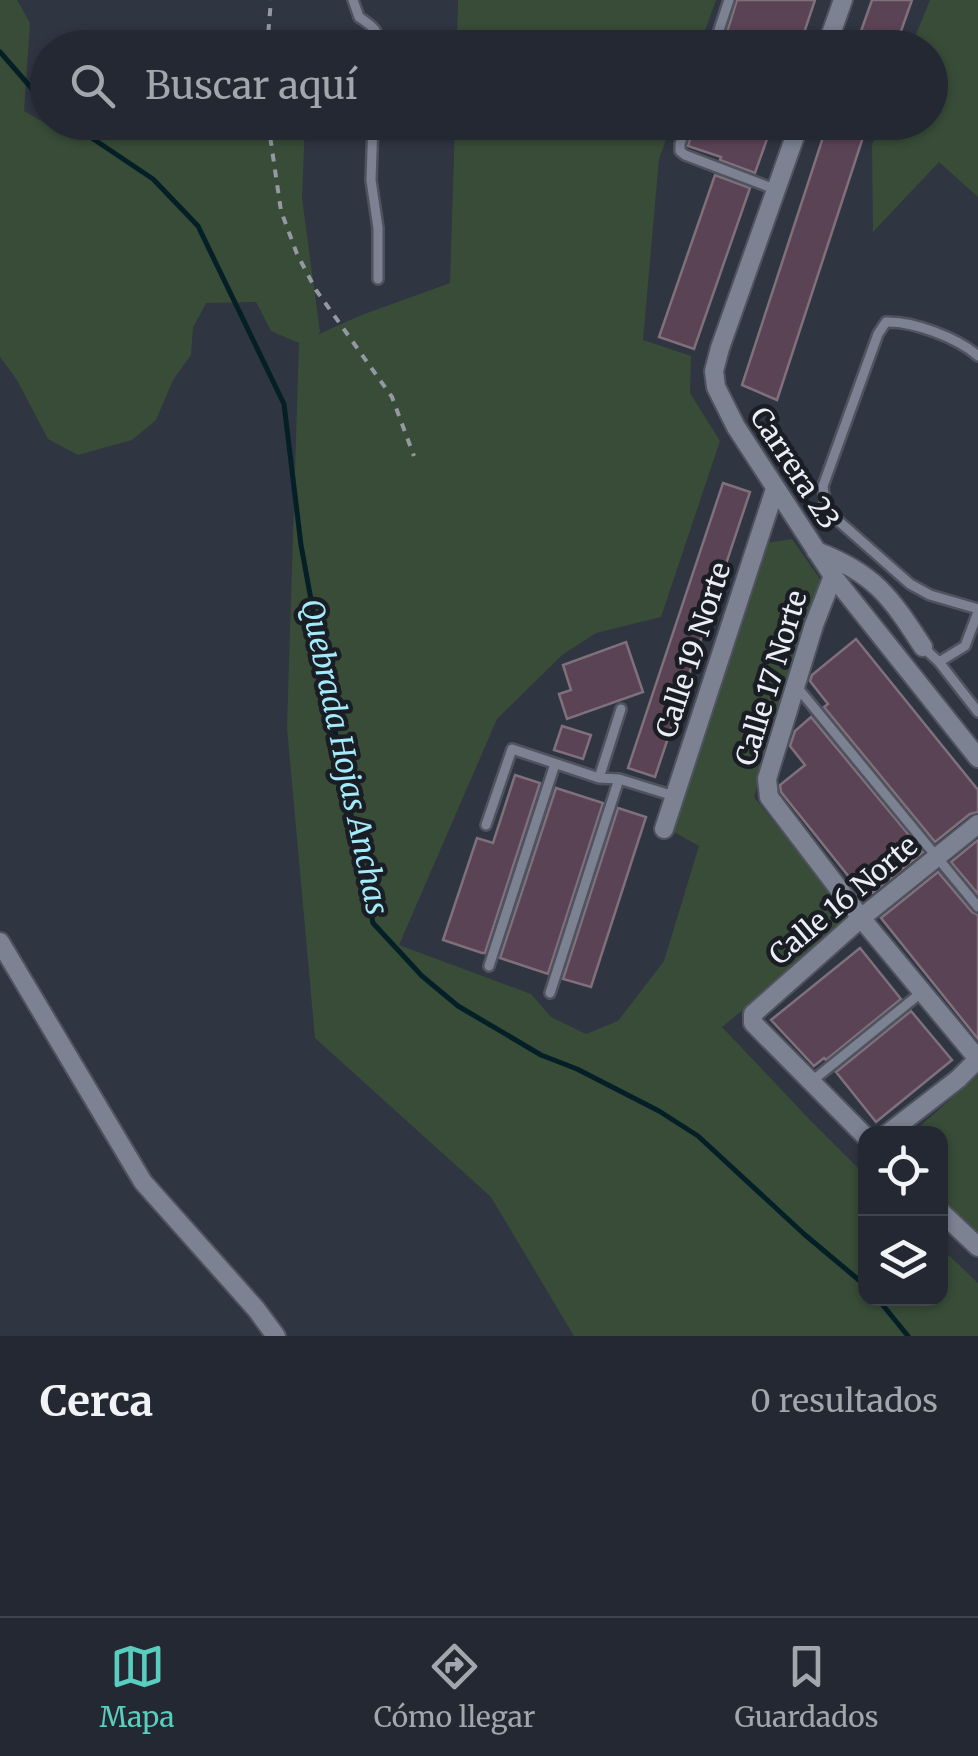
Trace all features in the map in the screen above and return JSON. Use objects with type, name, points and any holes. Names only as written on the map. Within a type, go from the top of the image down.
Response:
[{"type":"street","points":[[832,30],[842,0]]},
{"type":"street","points":[[776,190],[794,140]]},
{"type":"street","name":"Carrera 23","points":[[776,190],[714,371],[722,404],[833,576],[978,758]]},
{"type":"street","name":"Calle 19 Norte","points":[[664,829],[775,489]]},
{"type":"street","points":[[816,550],[867,576],[894,603],[923,647]]},
{"type":"street","name":"Calle 17 Norte","points":[[833,576],[814,625],[766,788],[861,918]]},
{"type":"street","name":"Calle 16 Norte","points":[[811,1082],[753,1023],[753,1014],[861,918],[978,824]]},
{"type":"street","points":[[861,918],[978,1059],[897,1126]]},
{"type":"street","points":[[0,942],[143,1182],[256,1308],[276,1336]]},
{"type":"street","points":[[811,1082],[858,1129]]},
{"type":"street","points":[[946,1216],[978,1248]]},
{"type":"lane","points":[[353,0],[359,17],[377,30]]},
{"type":"lane","points":[[719,30],[729,0]]},
{"type":"lane","points":[[372,140],[378,279]]},
{"type":"lane","points":[[681,140],[680,151],[685,155],[776,190]]},
{"type":"lane","points":[[965,646],[978,610],[930,595],[910,584],[834,517],[825,503],[823,486],[878,334],[886,322],[900,322],[954,340],[978,356]]},
{"type":"lane","points":[[939,662],[965,646],[978,645]]},
{"type":"lane","points":[[923,647],[978,712]]},
{"type":"lane","points":[[796,687],[978,908]]},
{"type":"lane","points":[[599,778],[621,709]]},
{"type":"lane","points":[[486,825],[512,749],[599,778],[674,796]]},
{"type":"lane","points":[[489,966],[555,764]]},
{"type":"lane","points":[[550,994],[619,780]]},
{"type":"lane","points":[[811,1082],[922,992]]},
{"type":"path","points":[[268,30],[271,0]]},
{"type":"path","points":[[271,140],[281,212],[297,254],[316,290],[392,397],[414,456]]},
{"type":"green space","points":[[0,0],[17,0],[30,23],[24,111],[30,114],[30,140],[304,140],[302,198],[320,332],[317,335],[450,283],[454,140],[666,140],[659,159],[643,340],[691,356],[690,393],[720,441],[661,617],[596,633],[562,655],[497,719],[399,945],[531,994],[551,1017],[586,1034],[618,1021],[664,961],[699,846],[674,832],[766,543],[792,539],[820,579],[754,797],[849,916],[847,925],[722,1027],[858,1168],[858,1306],[948,1306],[948,1255],[978,1283],[978,1336],[574,1336],[491,1197],[315,1038],[287,728],[299,343],[271,331],[256,302],[206,303],[193,328],[191,355],[173,380],[156,420],[132,440],[78,455],[48,439],[17,380],[0,357]]},
{"type":"green space","points":[[458,0],[716,0],[705,30],[457,30]]},
{"type":"green space","points":[[930,0],[978,0],[978,197],[939,162],[873,232],[874,140],[948,140],[948,30],[918,30]]},
{"type":"green space","points":[[978,1075],[978,1256],[948,1228],[948,1126],[920,1126]]},
{"type":"building","points":[[737,0],[815,0],[805,30],[728,30]]},
{"type":"building","points":[[872,0],[912,0],[901,30],[861,30]]},
{"type":"building","points":[[690,140],[767,140],[755,173],[688,146]]},
{"type":"building","points":[[822,140],[862,140],[777,400],[742,385]]},
{"type":"building","points":[[715,175],[750,188],[694,349],[659,337]]},
{"type":"building","points":[[723,483],[750,492],[655,777],[628,768]]},
{"type":"building","points":[[856,639],[978,790],[978,812],[935,842],[824,707],[828,704],[810,681],[812,675]]},
{"type":"building","points":[[626,642],[643,692],[567,719],[559,694],[571,690],[563,665]]},
{"type":"building","points":[[811,717],[923,852],[866,898],[781,792],[780,785],[805,765],[790,746],[795,731]]},
{"type":"building","points":[[562,726],[591,735],[583,759],[554,750]]},
{"type":"building","points":[[515,775],[540,783],[482,953],[443,940],[477,838],[493,843]]},
{"type":"building","points":[[556,788],[603,803],[548,974],[500,958]]},
{"type":"building","points":[[618,808],[646,817],[591,987],[563,979]]},
{"type":"building","points":[[978,840],[978,894],[951,862]]},
{"type":"building","points":[[938,872],[978,915],[978,1039],[881,918]]},
{"type":"building","points":[[860,948],[901,999],[814,1066],[771,1020]]},
{"type":"building","points":[[911,1011],[952,1060],[876,1122],[836,1072]]},
{"type":"waterway","name":"Quebrada Hojas Anchas","points":[[0,52],[30,86]]},
{"type":"waterway","name":"Quebrada Hojas Anchas","points":[[95,140],[153,179],[198,226],[284,404],[301,545],[373,923],[422,976],[458,1006],[541,1055],[659,1111],[698,1136],[858,1279]]},
{"type":"waterway","name":"Quebrada Hojas Anchas","points":[[884,1306],[908,1336]]}]
